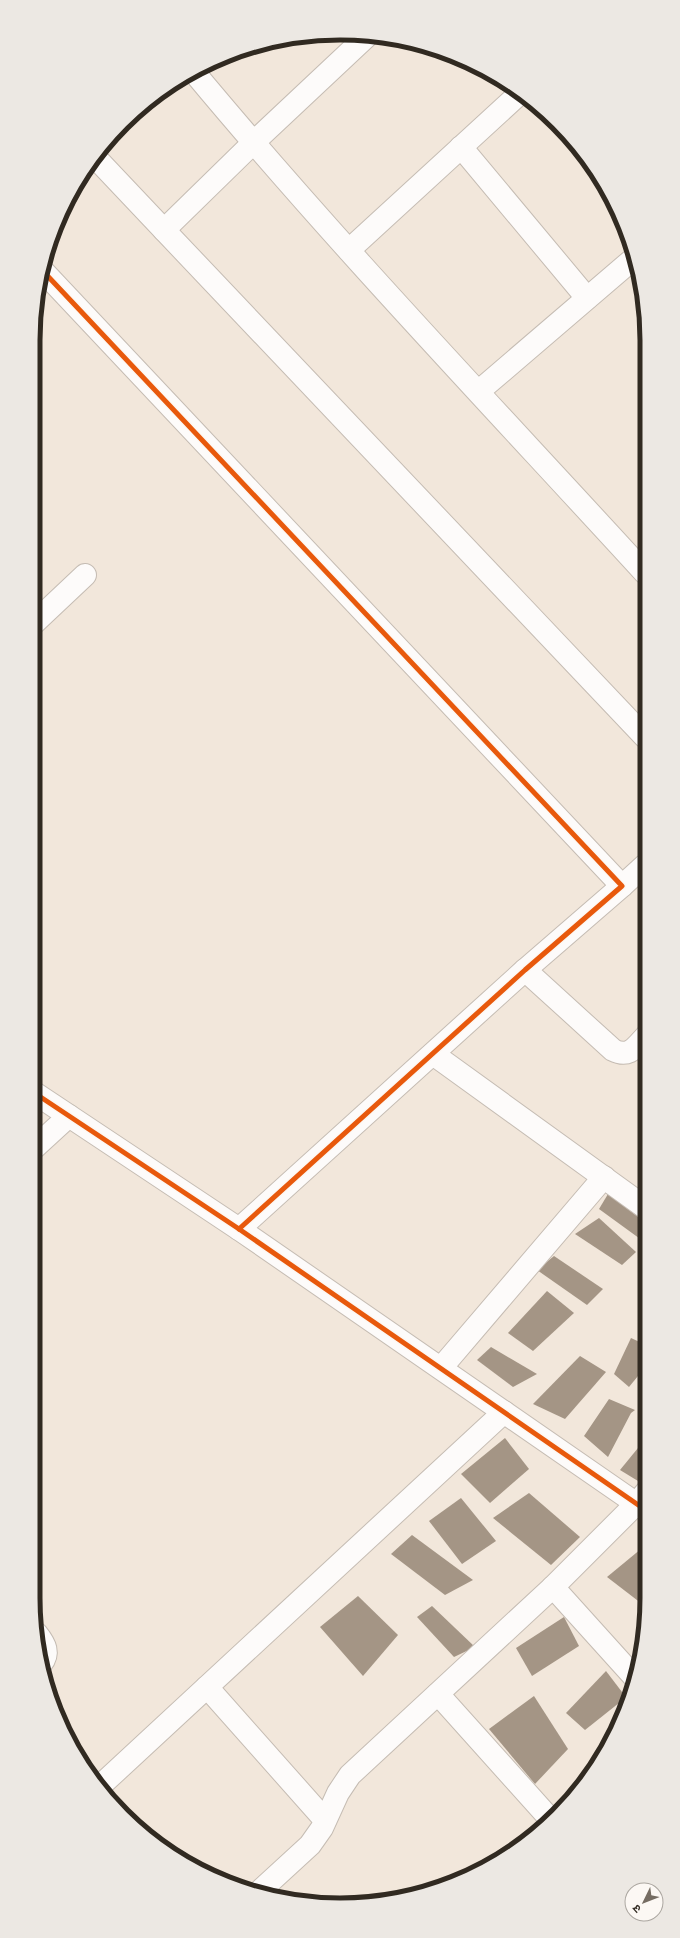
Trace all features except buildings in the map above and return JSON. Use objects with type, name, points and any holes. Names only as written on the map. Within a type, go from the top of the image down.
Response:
[{"type":"street","points":[[164,230],[253,143],[361,41]]},
{"type":"street","points":[[197,76],[253,143],[349,250],[640,568]]},
{"type":"street","points":[[349,250],[515,97]]},
{"type":"street","points":[[461,147],[587,298]]},
{"type":"street","points":[[99,161],[640,732]]},
{"type":"street","points":[[478,391],[630,262]]},
{"type":"street","points":[[47,275],[622,886]]},
{"type":"street","points":[[40,617],[85,575]]},
{"type":"street","points":[[239,1229],[525,970],[640,870]]},
{"type":"street","points":[[525,970],[613,1050],[621,1054],[627,1053],[640,1042]]},
{"type":"street","points":[[433,1054],[640,1204]]},
{"type":"street","points":[[40,1097],[239,1229],[504,1412],[640,1500]]},
{"type":"street","points":[[40,1143],[69,1116]]},
{"type":"street","points":[[441,1368],[604,1177]]},
{"type":"street","points":[[103,1783],[504,1412]]},
{"type":"street","points":[[263,1888],[310,1845],[325,1820],[338,1793],[350,1775],[553,1588],[640,1505]]},
{"type":"street","points":[[553,1588],[631,1673]]},
{"type":"street","points":[[44,1645],[46,1647],[46,1655]]},
{"type":"street","points":[[207,1687],[325,1820]]},
{"type":"street","points":[[438,1694],[547,1815]]},
{"type":"cycle path","points":[[47,275],[622,886],[525,970],[239,1229]]},
{"type":"cycle path","points":[[40,1097],[239,1229],[640,1506]]}]
